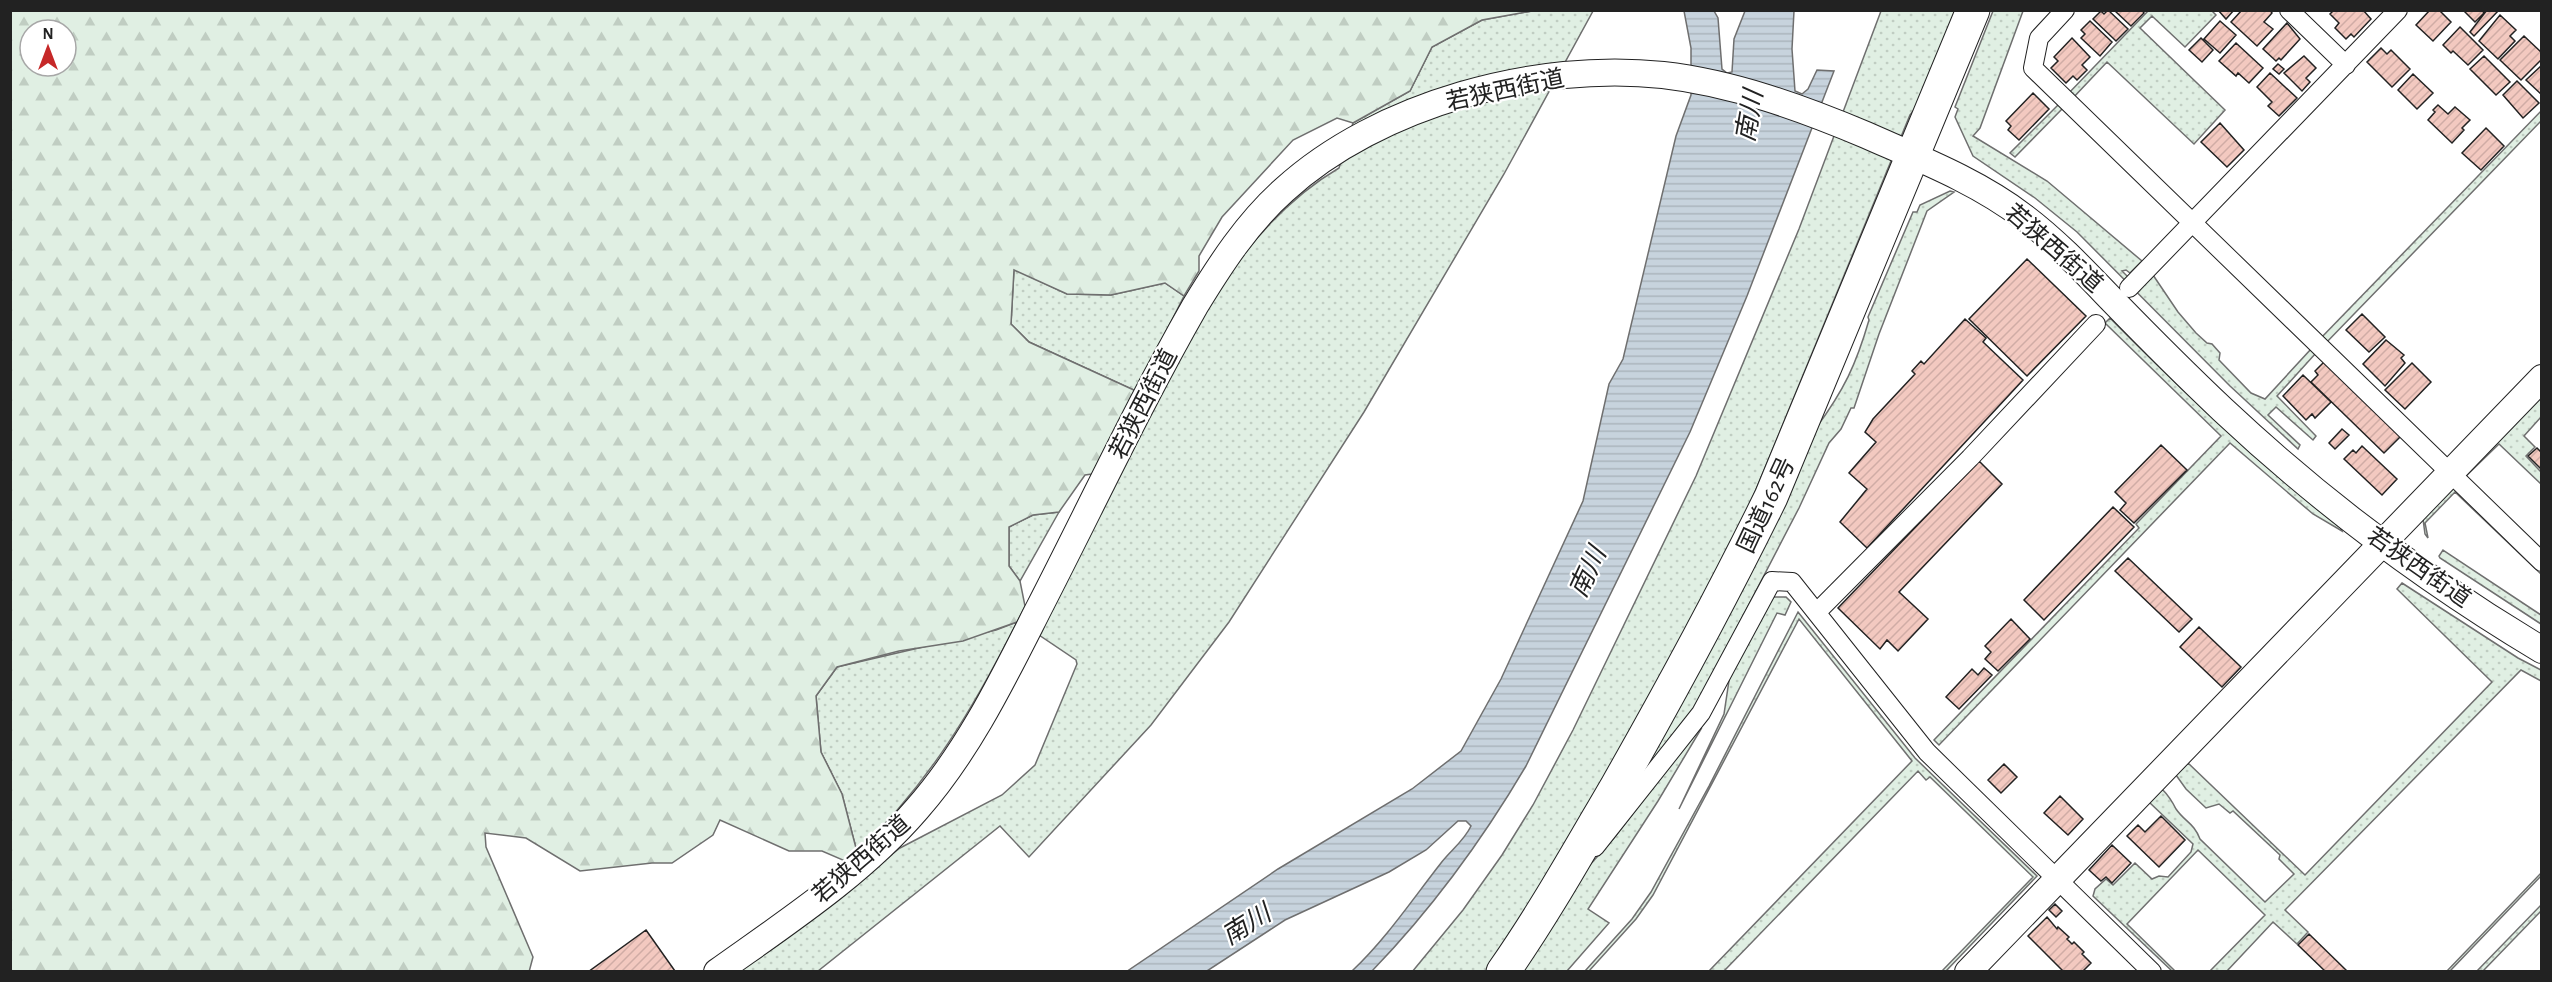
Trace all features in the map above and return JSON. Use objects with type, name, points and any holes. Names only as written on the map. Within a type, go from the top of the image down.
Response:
[{"type":"highway","name":"国道162号","points":[[1503,972],[1545,909],[1580,850],[1697,640],[1771,497],[1906,153],[1973,10]]},
{"type":"street","points":[[2066,10],[2039,38],[2032,69],[2541,562]]},
{"type":"street","points":[[2289,10],[2346,64]]},
{"type":"street","points":[[2129,288],[2398,10]]},
{"type":"street","name":"若狭西街道","points":[[717,972],[788,921],[877,850],[919,807],[938,783],[973,732],[1009,667],[1195,306],[1226,257],[1265,208],[1281,192],[1324,158],[1357,137],[1385,123],[1458,97],[1516,82],[1592,74],[1660,75],[1719,86],[1820,116],[1979,188],[2043,232],[2227,413],[2306,483],[2382,542],[2456,595],[2541,650]]},
{"type":"street","points":[[1816,612],[1970,458],[2096,324]]},
{"type":"street","points":[[1968,972],[2541,378]]},
{"type":"street","points":[[1580,850],[1591,851],[1608,832],[1701,713],[1772,581],[1792,582],[1927,752],[2152,972]]},
{"type":"green space","points":[[10,11],[1532,11],[1482,20],[1432,47],[1410,91],[1353,123],[1337,118],[1293,140],[1222,217],[1199,256],[1199,271],[1184,296],[1165,283],[1111,295],[1067,294],[1014,270],[1011,324],[1029,342],[1136,391],[1092,474],[1085,475],[1059,512],[1033,515],[1009,527],[1009,566],[1020,581],[1025,606],[1017,622],[963,641],[899,651],[837,667],[816,696],[821,752],[842,794],[857,852],[845,861],[822,851],[789,851],[720,820],[713,835],[672,863],[580,871],[526,838],[485,833],[486,847],[533,957],[529,972],[11,971]]},
{"type":"green space","points":[[1532,11],[1593,11],[1504,174],[1364,412],[1229,622],[1151,725],[1029,857],[1000,826],[818,971],[732,972],[900,848],[1002,795],[1035,765],[1077,664],[1076,660],[1039,635],[1175,366],[1219,290],[1244,254],[1272,222],[1303,193],[1339,168],[1353,123],[1410,91],[1432,47],[1482,20]]},
{"type":"green space","points":[[1881,11],[1960,11],[1924,98],[1910,115],[1720,577],[1491,971],[1412,972],[1463,910],[1502,855],[1533,805],[1573,730],[1696,476],[1799,229]]},
{"type":"green space","points":[[1993,11],[2023,11],[1980,128],[1973,136],[2047,181],[2142,261],[2130,273],[2126,270],[2122,271],[2139,288],[2153,275],[2178,312],[2196,333],[2207,343],[2212,344],[2220,353],[2219,360],[2251,393],[2265,399],[2312,348],[2316,353],[2277,396],[2316,436],[2313,440],[2276,407],[2268,415],[2300,445],[2298,449],[2230,386],[2077,232],[2035,198],[1973,156],[1955,117],[1958,109],[1955,107]]},
{"type":"green space","points":[[2148,11],[2212,11],[2216,15],[2185,47],[2152,16],[2140,28],[2225,110],[2194,144],[2107,62],[2070,101],[2066,96]]},
{"type":"green space","points":[[2059,104],[2063,108],[2015,157],[2010,153]]},
{"type":"green space","points":[[2541,111],[2541,121],[2324,345],[2319,340]]},
{"type":"green space","points":[[1950,191],[1954,192],[1927,211],[1879,334],[1854,408],[1851,408],[1841,429],[1829,443],[1799,508],[1692,714],[1607,823],[1816,428],[1848,377],[1864,336],[1868,317],[1913,212],[1917,212],[1920,205]]},
{"type":"green space","points":[[1014,269],[1067,294],[1111,295],[1165,283],[1184,296],[1136,391],[1029,342],[1011,324]]},
{"type":"green space","points":[[2110,318],[2222,427],[2342,531],[2313,514],[2230,443],[1939,745],[1934,740],[2139,528],[2136,524],[2221,436],[2105,323]]},
{"type":"green space","points":[[2541,396],[2541,417],[2524,436],[2535,447],[2526,456],[2541,472],[2541,484],[2499,444],[2462,480],[2461,477]]},
{"type":"green space","points":[[2455,486],[2541,568],[2541,574],[2455,492],[2425,523],[2428,538],[2425,534],[2423,519]]},
{"type":"green space","points":[[1059,512],[1020,581],[1009,566],[1009,527],[1033,515]]},
{"type":"green space","points":[[2443,550],[2541,615],[2541,624],[2440,558]]},
{"type":"green space","points":[[2402,583],[2518,658],[2541,670],[2541,681],[2521,670],[2285,910],[2308,932],[2297,944],[2273,922],[2227,971],[2210,971],[2265,915],[2198,850],[2127,924],[2175,971],[2172,971],[2093,896],[2095,889],[2106,879],[2113,885],[2135,863],[2152,879],[2159,876],[2168,877],[2191,852],[2193,844],[2149,802],[2162,789],[2179,813],[2195,829],[2200,839],[2265,902],[2294,874],[2279,859],[2280,855],[2233,811],[2230,813],[2219,804],[2206,808],[2186,789],[2176,775],[2188,763],[2305,875],[2492,682],[2397,589]]},
{"type":"green space","points":[[1773,597],[1786,597],[1791,602],[1785,615],[1777,613],[1679,809],[1724,714],[1730,674]]},
{"type":"green space","points":[[1798,612],[1915,758],[2037,876],[1946,971],[1942,971],[2033,877],[1930,777],[1926,780],[1918,771],[1724,971],[1709,971],[1912,761],[1799,619],[1653,895],[1636,919],[1589,971],[1585,971],[1632,919],[1651,892],[1709,786]]},
{"type":"green space","points":[[1017,622],[984,685],[948,744],[906,800],[857,852],[842,794],[821,752],[816,696],[837,667],[996,630]]},
{"type":"green space","points":[[1701,729],[1658,801],[1588,909],[1609,923],[1567,971],[1514,972],[1588,867],[1614,838],[1697,730]]},
{"type":"green space","points":[[2541,873],[2541,876],[2450,971],[2447,971]]},
{"type":"green space","points":[[2541,905],[2541,911],[2483,971],[2477,971]]},
{"type":"water","name":"南川","points":[[1684,11],[1714,11],[1718,18],[1722,69],[1727,73],[1732,72],[1734,39],[1745,11],[1794,11],[1792,49],[1795,91],[1802,94],[1808,89],[1817,70],[1834,71],[1747,296],[1690,432],[1526,766],[1455,873],[1415,924],[1372,971],[1352,971],[1387,933],[1465,836],[1471,826],[1466,821],[1458,821],[1426,850],[1389,872],[1285,920],[1207,971],[1126,972],[1278,869],[1412,789],[1461,751],[1501,679],[1583,501],[1609,384],[1623,359],[1676,136],[1691,95],[1691,48]]},
{"type":"building","points":[[2108,10],[2128,29],[2116,41],[2093,19],[2101,11],[2104,14]]},
{"type":"building","points":[[2114,10],[2142,10],[2144,13],[2131,26]]},
{"type":"building","points":[[2218,10],[2234,10],[2226,19]]},
{"type":"building","points":[[2242,10],[2270,10],[2272,13],[2264,22],[2273,29],[2257,46],[2231,22]]},
{"type":"building","points":[[2334,10],[2363,10],[2371,19],[2354,37],[2351,34],[2346,39],[2335,28],[2339,23],[2330,14]]},
{"type":"building","points":[[2430,10],[2439,10],[2451,22],[2433,41],[2416,25]]},
{"type":"building","points":[[2463,10],[2482,10],[2484,13],[2475,22]]},
{"type":"building","points":[[2487,10],[2499,10],[2474,36],[2470,32]]},
{"type":"building","points":[[2500,15],[2516,30],[2510,36],[2515,41],[2498,59],[2479,41]]},
{"type":"building","points":[[2090,21],[2112,42],[2100,56],[2081,38],[2085,34],[2081,30]]},
{"type":"building","points":[[2220,21],[2236,35],[2220,53],[2204,39]]},
{"type":"building","points":[[2287,23],[2300,39],[2281,60],[2279,58],[2276,61],[2263,49]]},
{"type":"building","points":[[2460,27],[2483,50],[2468,65],[2443,45]]},
{"type":"building","points":[[2524,36],[2542,53],[2542,59],[2521,80],[2500,60]]},
{"type":"building","points":[[2072,38],[2090,57],[2082,65],[2087,70],[2077,80],[2073,76],[2066,83],[2051,68],[2058,61],[2054,57]]},
{"type":"building","points":[[2201,38],[2213,50],[2202,62],[2189,50]]},
{"type":"building","points":[[2236,43],[2263,68],[2249,83],[2238,73],[2236,76],[2219,61]]},
{"type":"building","points":[[2381,48],[2387,54],[2391,50],[2410,69],[2392,87],[2367,62]]},
{"type":"building","points":[[2304,56],[2316,68],[2306,78],[2310,82],[2302,91],[2284,73]]},
{"type":"building","points":[[2484,56],[2510,82],[2496,95],[2470,69]]},
{"type":"building","points":[[2278,64],[2284,69],[2279,74],[2273,69]]},
{"type":"building","points":[[2542,65],[2542,95],[2526,80]]},
{"type":"building","points":[[2270,73],[2297,98],[2279,116],[2268,106],[2272,102],[2257,87]]},
{"type":"building","points":[[2413,74],[2433,93],[2417,109],[2398,90]]},
{"type":"building","points":[[2517,81],[2539,103],[2523,118],[2503,95]]},
{"type":"building","points":[[2033,93],[2049,109],[2019,140],[2008,130],[2011,126],[2006,121]]},
{"type":"building","points":[[2438,105],[2448,114],[2455,107],[2470,120],[2452,143],[2428,120]]},
{"type":"building","points":[[2220,123],[2244,150],[2227,167],[2201,142]]},
{"type":"building","points":[[2486,128],[2504,146],[2481,170],[2462,153]]},
{"type":"building","points":[[2027,259],[2086,316],[2027,376],[1969,319]]},
{"type":"building","points":[[2362,314],[2385,337],[2369,352],[2346,330]]},
{"type":"building","points":[[1965,319],[1986,338],[1983,342],[2023,380],[1867,548],[1840,522],[1867,489],[1849,473],[1876,442],[1865,432],[1873,419],[1915,374],[1912,371],[1921,361],[1924,364]]},
{"type":"building","points":[[2386,340],[2404,355],[2401,358],[2405,363],[2385,386],[2363,364]]},
{"type":"building","points":[[2324,362],[2401,436],[2384,453],[2311,382],[2318,375],[2315,371]]},
{"type":"building","points":[[2412,363],[2431,382],[2405,409],[2385,390]]},
{"type":"building","points":[[2303,375],[2331,402],[2315,418],[2312,414],[2306,420],[2283,396]]},
{"type":"building","points":[[2342,429],[2349,435],[2335,449],[2329,443]]},
{"type":"building","points":[[2161,445],[2187,470],[2134,523],[2120,510],[2126,503],[2115,492]]},
{"type":"building","points":[[2362,446],[2397,479],[2382,495],[2344,459],[2353,450],[2356,453]]},
{"type":"building","points":[[2537,448],[2542,453],[2542,470],[2528,456]]},
{"type":"building","points":[[1979,461],[2002,484],[1899,592],[1928,619],[1898,651],[1887,640],[1880,649],[1838,608]]},
{"type":"building","points":[[2113,507],[2134,527],[2044,620],[2024,600]]},
{"type":"building","points":[[2128,558],[2192,619],[2179,632],[2115,571]]},
{"type":"building","points":[[2011,619],[2030,639],[1998,671],[1985,659],[1991,652],[1985,646]]},
{"type":"building","points":[[2199,627],[2241,667],[2222,687],[2180,647]]},
{"type":"building","points":[[1984,668],[1992,675],[1959,709],[1946,697],[1972,669],[1978,675]]},
{"type":"building","points":[[2004,764],[2017,777],[2001,793],[1988,780]]},
{"type":"building","points":[[2060,796],[2083,819],[2068,835],[2044,813]]},
{"type":"building","points":[[2161,816],[2185,840],[2159,867],[2127,836],[2138,825],[2145,832]]},
{"type":"building","points":[[2112,845],[2131,863],[2112,883],[2106,877],[2101,881],[2089,870]]},
{"type":"building","points":[[2055,904],[2062,911],[2056,917],[2049,910]]},
{"type":"building","points":[[2047,917],[2057,929],[2058,927],[2069,937],[2067,939],[2072,944],[2074,942],[2084,952],[2082,954],[2091,963],[2082,972],[2064,972],[2028,936]]},
{"type":"building","points":[[646,930],[675,971],[588,972]]},
{"type":"building","points":[[2309,934],[2348,972],[2326,972],[2298,945]]}]
